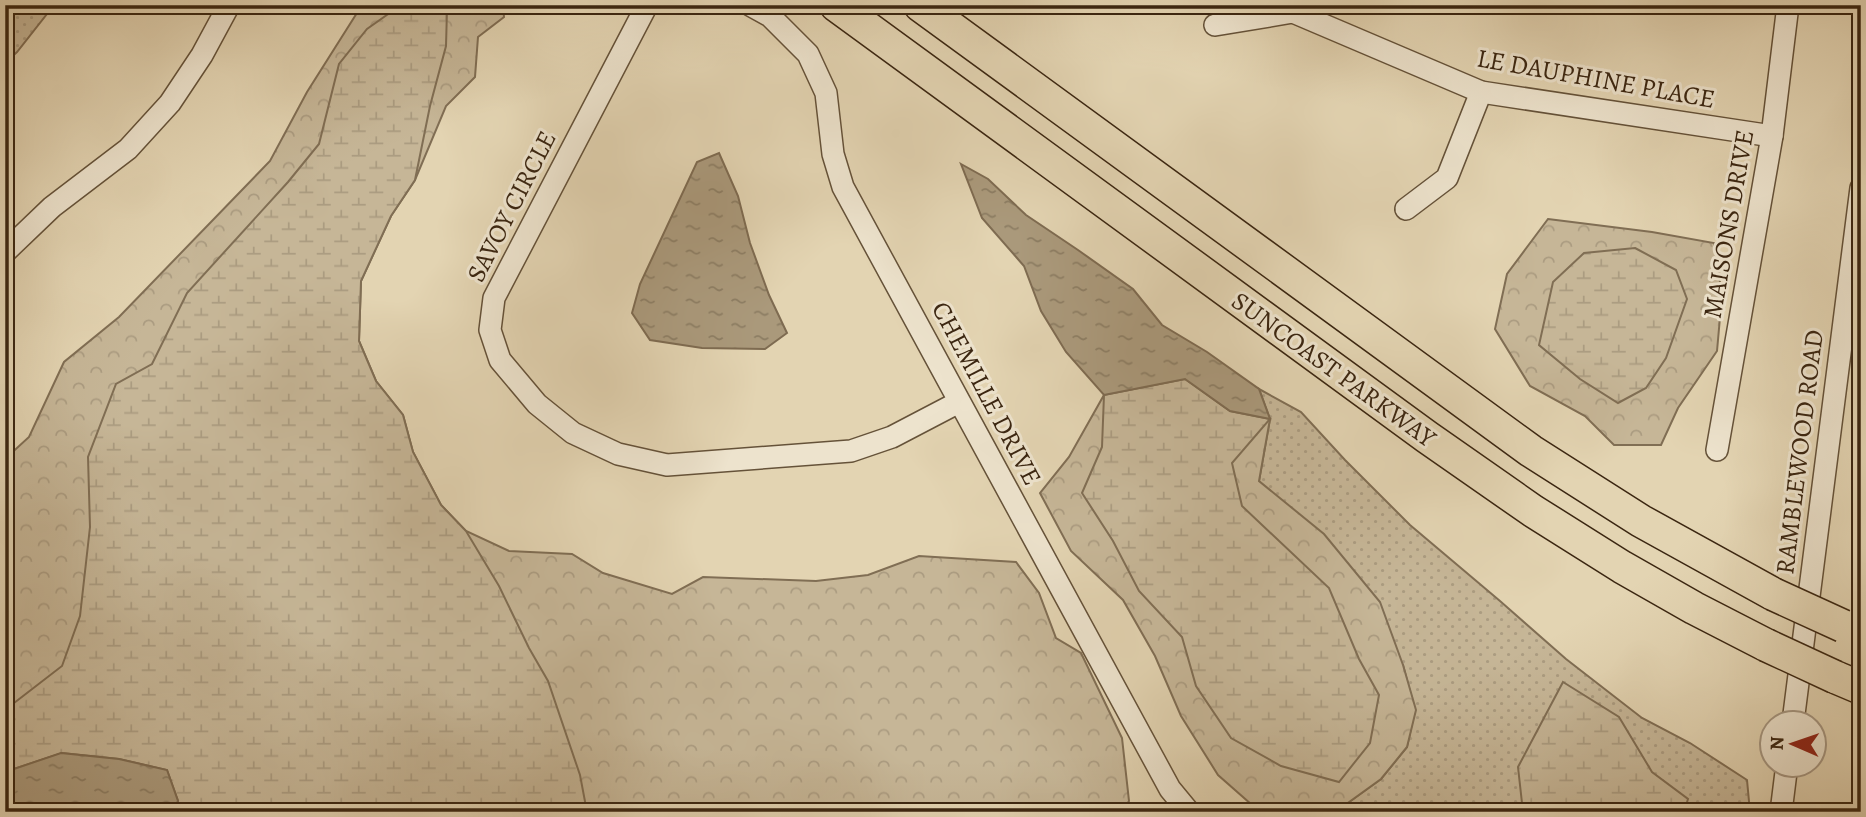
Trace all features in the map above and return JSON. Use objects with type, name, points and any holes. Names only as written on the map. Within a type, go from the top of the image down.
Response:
[{"type":"highway","name":"SUNCOAST PARKWAY","points":[[836,5],[1532,511],[1694,608],[1766,645],[1848,682]]},
{"type":"highway","name":"SUNCOAST PARKWAY","points":[[920,5],[1531,451],[1641,521],[1773,594],[1852,630]]},
{"type":"street","points":[[5,252],[52,207],[128,149],[170,103],[202,54],[229,5]]},
{"type":"street","name":"SAVOY CIRCLE","points":[[646,5],[494,298],[490,330],[500,360],[537,404],[573,433],[618,454],[667,465],[851,451],[892,437],[959,402]]},
{"type":"street","name":"CHEMILLE DRIVE","points":[[750,5],[770,16],[808,54],[826,93],[833,154],[843,187],[1170,789],[1189,812]]},
{"type":"street","name":"MAISONS DRIVE","points":[[1717,450],[1772,136],[1788,5]]},
{"type":"street","name":"LE DAUPHINE PLACE","points":[[1215,25],[1293,12],[1481,92],[1772,136]]},
{"type":"street","points":[[1406,209],[1447,178],[1481,92]]},
{"type":"street","name":"RAMBLEWOOD ROAD","points":[[1795,708],[1861,188]]},
{"type":"street","points":[[1781,812],[1785,778]]},
{"type":"green space","points":[[5,5],[54,5],[5,63]]},
{"type":"green space","points":[[362,5],[503,5],[504,17],[478,37],[475,77],[446,106],[415,180],[391,216],[361,281],[359,341],[376,381],[403,415],[413,452],[441,505],[466,531],[509,551],[572,554],[603,573],[672,594],[703,577],[816,581],[868,575],[919,556],[1016,562],[1039,593],[1056,638],[1081,653],[1122,738],[1129,801],[1122,812],[172,812],[178,801],[62,753],[5,772],[5,459],[29,437],[64,362],[119,317],[270,161],[307,92]]},
{"type":"green space","points":[[401,5],[432,5],[447,9],[446,46],[415,180],[391,216],[361,281],[359,341],[376,381],[403,415],[413,452],[441,505],[466,531],[499,586],[548,681],[580,775],[587,812],[172,812],[178,801],[167,770],[119,759],[62,753],[5,772],[5,710],[62,666],[80,616],[90,527],[88,457],[116,384],[152,364],[187,293],[319,144],[339,64],[367,29]]},
{"type":"green space","points":[[1548,219],[1714,243],[1722,295],[1717,351],[1678,408],[1661,445],[1614,445],[1585,416],[1530,386],[1495,329],[1507,274]]},
{"type":"green space","points":[[1635,248],[1676,270],[1687,299],[1666,358],[1646,388],[1618,403],[1580,379],[1539,345],[1553,282],[1584,253]]},
{"type":"green space","points":[[1185,379],[1230,411],[1270,419],[1232,463],[1242,506],[1329,588],[1359,659],[1379,695],[1370,743],[1339,782],[1281,766],[1231,738],[1196,686],[1182,637],[1139,591],[1113,541],[1082,493],[1102,447],[1104,395]]},
{"type":"green space","points":[[1160,383],[1230,411],[1270,419],[1259,481],[1324,534],[1380,602],[1416,710],[1407,747],[1381,779],[1338,810],[1260,812],[1218,775],[1181,716],[1155,656],[1123,600],[1071,551],[1040,493],[1069,457],[1104,395]]},
{"type":"green space","points":[[1259,389],[1301,412],[1410,525],[1566,659],[1642,718],[1690,743],[1747,780],[1750,812],[1338,810],[1381,779],[1407,747],[1415,710],[1403,665],[1259,481],[1270,419]]},
{"type":"green space","points":[[1563,682],[1619,717],[1652,772],[1688,799],[1684,812],[1523,812],[1518,767]]},
{"type":"water","points":[[719,153],[738,196],[750,243],[769,295],[787,333],[765,349],[702,348],[650,340],[632,313],[640,284],[697,162]]},
{"type":"water","points":[[961,164],[988,179],[1026,215],[1133,289],[1162,325],[1207,352],[1259,389],[1270,419],[1230,411],[1185,379],[1104,395],[1066,352],[1041,311],[1024,266],[982,218]]},
{"type":"water","points":[[61,753],[119,759],[167,770],[178,801],[172,812],[5,812],[5,772]]}]
